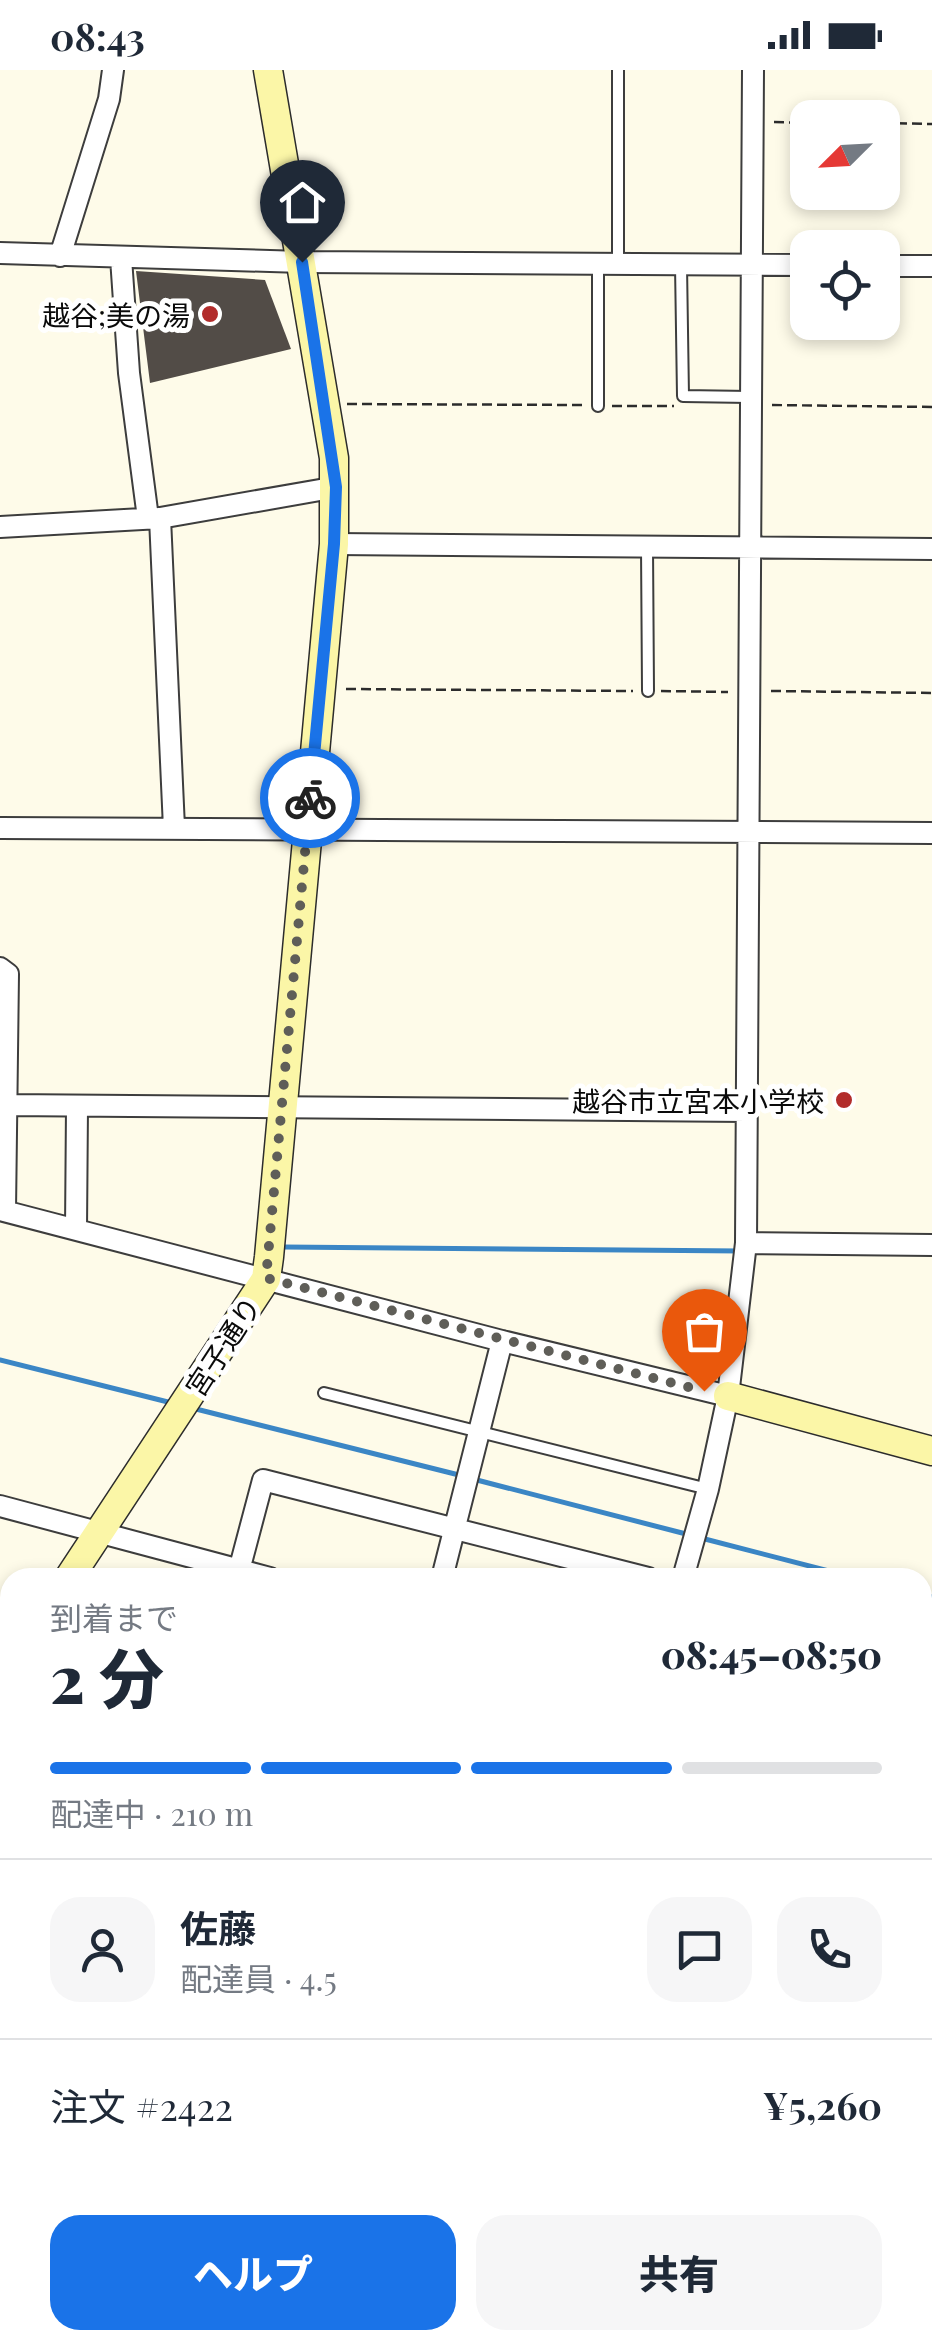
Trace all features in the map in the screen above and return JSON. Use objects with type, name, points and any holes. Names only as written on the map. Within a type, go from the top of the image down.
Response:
[{"type":"street","points":[[60,256],[113,70]]},
{"type":"street","name":"宮子通り","points":[[76,1568],[266,1278],[334,544],[336,487],[268,70]]},
{"type":"street","points":[[687,1568],[728,1396],[746,1243],[753,70]]},
{"type":"street","points":[[0,253],[302,262],[790,265]]},
{"type":"street","points":[[121,258],[128,373],[154,518],[174,828]]},
{"type":"street","points":[[900,266],[932,266]]},
{"type":"street","points":[[0,527],[154,518],[336,487]]},
{"type":"street","points":[[334,544],[932,549]]},
{"type":"street","points":[[0,828],[932,833]]},
{"type":"street","points":[[0,968],[8,974],[2,1210],[932,1451]]},
{"type":"street","points":[[7,1106],[746,1111]]},
{"type":"street","points":[[76,1229],[77,1107]]},
{"type":"street","points":[[746,1243],[932,1245]]},
{"type":"street","points":[[445,1568],[502,1341]]},
{"type":"street","points":[[240,1568],[263,1480],[607,1568]]},
{"type":"street","points":[[0,1506],[218,1568]]},
{"type":"lane","points":[[598,406],[618,70]]},
{"type":"lane","points":[[682,264],[682,396],[750,401]]},
{"type":"lane","points":[[647,547],[648,691]]},
{"type":"lane","points":[[324,1392],[708,1489]]},
{"type":"path","points":[[752,122],[790,123]]},
{"type":"path","points":[[900,124],[932,124]]},
{"type":"path","points":[[750,401],[932,407]]},
{"type":"path","points":[[336,404],[687,406]]},
{"type":"path","points":[[321,682],[336,688],[932,692]]},
{"type":"building","name":"越谷;美の湯","points":[[136,271],[265,280],[291,349],[150,383]]},
{"type":"waterway","points":[[284,1247],[741,1251]]},
{"type":"waterway","points":[[0,1360],[172,1403]]},
{"type":"waterway","points":[[192,1408],[463,1476]]},
{"type":"waterway","points":[[473,1479],[690,1535]]},
{"type":"waterway","points":[[701,1538],[817,1568]]},
{"type":"way so far","points":[[310,798],[266,1278],[704,1391]]},
{"type":"place","name":"越谷;美の湯","points":[[210,314]]},
{"type":"place","name":"越谷市立宮本小学校","points":[[844,1100]]},
{"type":"route","points":[[302,262],[336,487],[310,798]]}]
